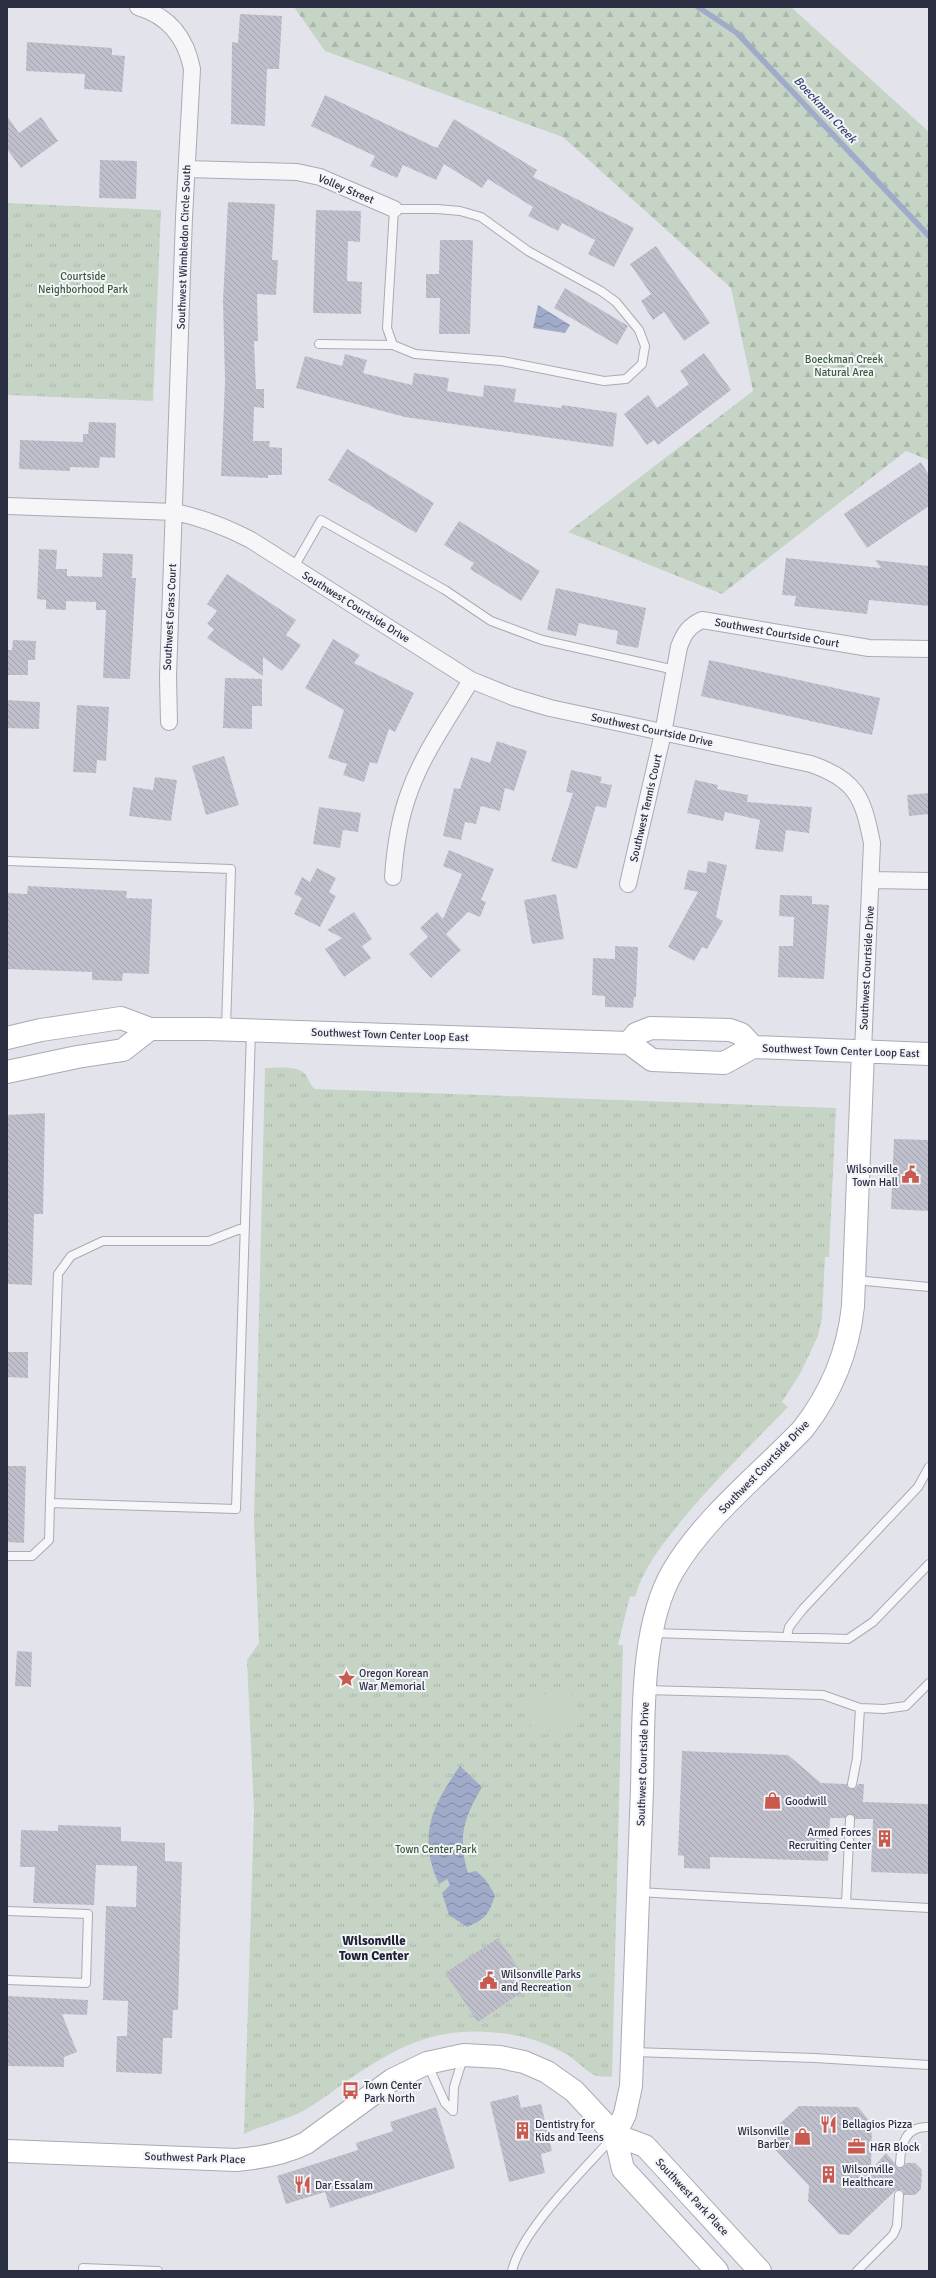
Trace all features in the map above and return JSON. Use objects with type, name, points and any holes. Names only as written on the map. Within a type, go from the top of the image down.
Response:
[{"type":"street","name":"Southwest Wimbledon Circle South","points":[[138,7],[149,10],[168,22],[181,36],[188,52],[192,68],[175,512]]},
{"type":"street","name":"Volley Street","points":[[187,169],[297,172],[320,177],[394,209]]},
{"type":"street","name":"Southwest Courtside Drive","points":[[7,506],[175,512],[224,526],[294,567],[471,680],[513,697],[550,708],[811,764],[831,771],[847,782],[858,795],[865,810],[872,843],[871,880],[851,1327],[837,1374],[827,1395],[803,1429],[701,1532],[684,1554],[663,1591],[651,1633],[646,1690],[632,2052],[628,2106],[615,2135]]},
{"type":"street","name":"Southwest Grass Court","points":[[169,722],[168,677],[175,512]]},
{"type":"street","name":"Southwest Courtside Court","points":[[663,733],[674,670],[683,634],[692,625],[702,620],[869,648],[929,649]]},
{"type":"street","points":[[393,877],[396,838],[409,792],[425,758],[471,680]]},
{"type":"street","name":"Southwest Tennis Court","points":[[628,884],[663,733]]},
{"type":"street","points":[[871,880],[929,881]]},
{"type":"street","name":"Southwest Town Center Loop East","points":[[7,1038],[41,1030],[120,1018],[150,1029],[226,1029],[629,1044],[652,1060],[724,1062],[753,1047],[929,1054]]},
{"type":"street","name":"Southwest Town Center Loop East","points":[[629,1044],[640,1031],[647,1028],[663,1028],[730,1030],[741,1034],[753,1047]]},
{"type":"street","points":[[7,1072],[77,1057],[123,1050],[150,1029]]},
{"type":"street","name":"Southwest Park Place","points":[[7,2151],[236,2160],[275,2155],[306,2143],[392,2080],[427,2063],[464,2055],[511,2058],[547,2072],[574,2091],[615,2135],[645,2146],[760,2271]]},
{"type":"street","name":"Southwest Park Place","points":[[615,2135],[623,2169],[717,2271]]},
{"type":"lane","points":[[319,344],[393,345],[415,354],[502,362],[604,381],[626,379],[642,364],[645,346],[639,330],[616,302],[584,280],[528,251],[481,217],[460,211],[437,209],[394,209],[387,328],[393,345]]},
{"type":"lane","points":[[294,567],[321,520],[445,590],[491,621],[542,640],[674,670]]},
{"type":"lane","points":[[7,861],[231,869],[226,1029]]},
{"type":"lane","points":[[50,1502],[236,1509],[251,1030]]},
{"type":"lane","points":[[7,1556],[32,1556],[49,1540],[58,1274],[71,1256],[103,1241],[209,1241],[245,1227]]},
{"type":"lane","points":[[854,1280],[929,1287]]},
{"type":"lane","points":[[788,1637],[789,1628],[803,1609],[918,1487],[929,1467]]},
{"type":"lane","points":[[651,1633],[848,1640],[873,1622],[929,1564]]},
{"type":"lane","points":[[646,1690],[823,1695],[860,1708],[884,1709],[906,1706],[929,1683]]},
{"type":"lane","points":[[852,1784],[857,1758],[860,1708]]},
{"type":"lane","points":[[846,1903],[850,1819]]},
{"type":"lane","points":[[638,1892],[929,1908]]},
{"type":"lane","points":[[7,1911],[88,1914],[86,1983],[7,1980]]},
{"type":"lane","points":[[632,2052],[815,2058],[929,2065]]},
{"type":"lane","points":[[427,2063],[445,2103],[453,2111],[454,2088],[464,2055]]},
{"type":"lane","points":[[900,2162],[902,2144],[905,2137],[917,2128],[929,2127]]},
{"type":"lane","points":[[512,2271],[515,2260],[549,2209],[615,2135]]},
{"type":"lane","points":[[857,2271],[893,2236],[897,2226],[899,2195]]},
{"type":"lane","points":[[83,2271],[83,2268],[158,2271]]},
{"type":"green space","name":"Boeckman Creek Natural Area","points":[[294,7],[791,7],[929,132],[929,460],[906,451],[722,594],[568,532],[753,391],[731,288],[563,137],[325,51]]},
{"type":"green space","name":"Courtside Neighborhood Park","points":[[7,203],[161,210],[153,401],[7,395]]},
{"type":"green space","name":"Town Center Park","points":[[265,1068],[292,1068],[302,1071],[315,1089],[836,1108],[829,1257],[825,1257],[822,1318],[818,1336],[800,1374],[782,1402],[788,1407],[707,1491],[682,1520],[649,1565],[643,1575],[635,1597],[630,1596],[618,1645],[623,1645],[612,2077],[594,2075],[568,2055],[528,2038],[489,2032],[445,2034],[407,2046],[388,2055],[303,2111],[244,2134],[254,1810],[247,1660],[259,1643],[254,1521]]},
{"type":"green space","points":[[570,1688],[579,1726],[533,1737],[525,1699]]},
{"type":"water","points":[[538,305],[570,325],[565,333],[533,328]]},
{"type":"water","points":[[460,1766],[482,1787],[471,1808],[464,1828],[463,1849],[468,1873],[476,1871],[485,1879],[495,1895],[491,1907],[486,1915],[479,1921],[467,1927],[449,1915],[442,1893],[450,1885],[447,1879],[439,1884],[432,1867],[429,1851],[429,1836],[435,1808]]},
{"type":"building","points":[[240,14],[282,16],[279,69],[267,69],[265,126],[231,124],[232,42],[238,43]]},
{"type":"building","points":[[27,42],[112,48],[112,55],[125,56],[122,92],[84,89],[85,74],[26,71]]},
{"type":"building","points":[[325,95],[437,148],[454,119],[537,170],[533,177],[634,228],[614,267],[588,254],[595,240],[562,223],[558,231],[528,216],[533,207],[488,179],[482,188],[444,164],[436,180],[403,165],[397,178],[370,166],[375,156],[311,126]]},
{"type":"building","points":[[7,116],[19,133],[41,117],[58,141],[21,168],[7,149]]},
{"type":"building","points":[[100,160],[137,161],[136,199],[99,198]]},
{"type":"building","points":[[228,202],[275,204],[272,260],[278,260],[276,295],[257,294],[258,341],[254,341],[256,389],[264,389],[264,408],[254,407],[253,441],[270,441],[269,447],[282,448],[282,475],[268,475],[268,478],[221,476],[225,381],[223,301]]},
{"type":"building","points":[[316,210],[361,211],[360,242],[348,241],[347,281],[362,282],[361,314],[313,313]]},
{"type":"building","points":[[440,240],[473,240],[470,334],[439,334],[440,298],[426,298],[426,274],[439,274]]},
{"type":"building","points":[[656,246],[710,323],[684,341],[664,312],[653,320],[641,301],[651,294],[630,264]]},
{"type":"building","points":[[565,288],[628,326],[617,345],[554,308]]},
{"type":"building","points":[[704,353],[731,390],[658,445],[654,440],[647,445],[624,414],[648,395],[657,408],[689,384],[680,371]]},
{"type":"building","points":[[345,354],[367,360],[363,373],[412,385],[414,373],[449,378],[447,391],[483,397],[484,385],[516,389],[514,402],[561,408],[562,405],[617,413],[613,447],[405,417],[296,388],[305,356],[342,366]]},
{"type":"building","points":[[89,422],[116,423],[115,458],[100,457],[99,468],[70,467],[70,471],[19,469],[20,440],[83,442],[83,434],[88,434]]},
{"type":"building","points":[[347,449],[434,503],[416,533],[328,480]]},
{"type":"building","points":[[921,462],[929,475],[929,506],[867,548],[844,514]]},
{"type":"building","points":[[459,521],[540,571],[521,601],[470,569],[474,563],[444,545]]},
{"type":"building","points":[[39,549],[57,550],[56,569],[67,569],[67,576],[102,577],[103,553],[133,554],[132,578],[136,578],[130,679],[103,678],[106,610],[96,610],[96,602],[66,601],[66,610],[46,609],[46,600],[37,599]]},
{"type":"building","points":[[786,558],[881,568],[875,560],[929,566],[929,606],[869,600],[867,614],[794,606],[796,596],[782,595]]},
{"type":"building","points":[[227,574],[296,620],[286,635],[301,645],[282,671],[263,657],[263,676],[207,638],[214,629],[207,624],[217,611],[207,604]]},
{"type":"building","points":[[556,588],[646,608],[638,648],[616,644],[618,631],[579,623],[576,636],[547,630]]},
{"type":"building","points":[[333,639],[360,655],[354,663],[414,693],[395,732],[389,729],[377,764],[370,762],[364,782],[343,775],[347,764],[328,758],[344,710],[305,688]]},
{"type":"building","points":[[13,640],[36,641],[35,660],[28,660],[28,675],[7,675],[7,650],[12,650]]},
{"type":"building","points":[[709,660],[880,698],[872,735],[701,696]]},
{"type":"building","points":[[225,678],[262,679],[262,706],[252,706],[252,729],[223,728]]},
{"type":"building","points":[[7,700],[40,702],[39,729],[7,728]]},
{"type":"building","points":[[77,705],[109,707],[106,761],[97,760],[96,773],[73,772]]},
{"type":"building","points":[[497,741],[527,751],[514,791],[505,788],[500,811],[481,806],[476,824],[465,822],[461,840],[443,836],[454,788],[460,789],[471,757],[490,763]]},
{"type":"building","points":[[224,756],[239,805],[206,815],[192,766]]},
{"type":"building","points":[[571,770],[602,777],[600,783],[612,785],[606,808],[596,806],[577,869],[551,861],[573,793],[566,792]]},
{"type":"building","points":[[155,777],[177,780],[171,821],[129,816],[133,787],[153,790]]},
{"type":"building","points":[[695,780],[718,785],[717,789],[748,795],[747,802],[812,807],[809,833],[786,830],[783,852],[755,849],[760,820],[725,812],[723,821],[687,813]]},
{"type":"building","points":[[929,793],[929,814],[909,816],[907,795]]},
{"type":"building","points":[[319,807],[361,813],[358,832],[343,830],[340,848],[313,844]]},
{"type":"building","points":[[449,850],[494,869],[481,900],[486,902],[480,917],[468,912],[446,934],[461,950],[431,978],[409,954],[428,937],[420,928],[437,912],[443,919],[462,874],[443,866]]},
{"type":"building","points":[[708,861],[727,865],[716,917],[723,921],[707,949],[702,947],[694,961],[668,947],[698,892],[684,889],[688,870],[706,873]]},
{"type":"building","points":[[317,868],[336,878],[329,892],[336,896],[320,927],[294,914],[302,898],[294,894],[302,877],[310,882]]},
{"type":"building","points":[[28,886],[127,891],[126,898],[152,899],[149,974],[123,973],[122,981],[92,980],[92,972],[7,969],[7,893],[27,894]]},
{"type":"building","points":[[556,894],[564,939],[532,944],[524,900]]},
{"type":"building","points":[[780,895],[812,896],[812,904],[829,905],[824,979],[778,977],[779,946],[793,946],[794,917],[779,916]]},
{"type":"building","points":[[354,912],[372,939],[362,946],[371,958],[344,977],[325,949],[342,938],[327,930]]},
{"type":"building","points":[[615,946],[638,947],[636,997],[634,997],[633,1008],[605,1007],[605,996],[592,995],[593,958],[615,959]]},
{"type":"building","points":[[45,1113],[43,1214],[34,1214],[32,1285],[7,1284],[7,1115]]},
{"type":"building","name":"Wilsonville Town Hall","points":[[894,1139],[929,1140],[929,1211],[891,1209]]},
{"type":"building","points":[[7,1352],[28,1352],[28,1378],[7,1377]]},
{"type":"building","points":[[7,1466],[26,1466],[24,1543],[7,1542]]},
{"type":"building","points":[[17,1651],[32,1652],[31,1687],[15,1686]]},
{"type":"building","name":"Goodwill","points":[[682,1751],[788,1755],[821,1783],[847,1784],[851,1789],[856,1788],[858,1784],[864,1784],[863,1802],[929,1804],[929,1874],[871,1872],[873,1819],[855,1819],[850,1814],[845,1818],[830,1818],[828,1861],[710,1857],[710,1869],[684,1868],[684,1856],[678,1855]]},
{"type":"building","points":[[58,1825],[121,1827],[121,1841],[165,1843],[165,1861],[182,1862],[178,2010],[173,2010],[172,2038],[163,2038],[162,2074],[116,2072],[117,2036],[127,2036],[128,2001],[103,2000],[106,1906],[136,1907],[137,1866],[96,1865],[94,1905],[33,1903],[35,1867],[20,1867],[21,1830],[58,1831]]},
{"type":"building","name":"Wilsonville Parks and Recreation","points":[[498,1938],[531,1986],[478,2022],[445,1973]]},
{"type":"building","points":[[7,1996],[88,2000],[87,2015],[62,2014],[77,2052],[64,2057],[64,2067],[7,2066]]},
{"type":"building","name":"Dentistry for Kids and Teens","points":[[518,2095],[521,2108],[541,2104],[552,2151],[541,2154],[545,2173],[509,2182],[490,2102]]},
{"type":"building","points":[[799,2106],[858,2107],[872,2124],[871,2170],[886,2153],[899,2168],[904,2166],[906,2163],[915,2163],[922,2170],[921,2189],[915,2195],[904,2195],[902,2190],[896,2190],[849,2235],[839,2234],[808,2201],[809,2186],[772,2146],[775,2143],[777,2126]]},
{"type":"building","points":[[436,2107],[455,2168],[330,2208],[325,2192],[286,2204],[277,2176],[358,2150],[356,2143],[393,2131],[390,2122]]},
{"type":"waterway","name":"Boeckman Creek","points":[[698,7],[737,33],[929,236]]},
{"type":"place","name":"Wilsonville Town Hall","points":[[911,1175]]},
{"type":"place","name":"Oregon Korean War Memorial","points":[[346,1679]]},
{"type":"place","name":"Goodwill","points":[[772,1801]]},
{"type":"place","name":"Armed Forces Recruiting Center","points":[[884,1838]]},
{"type":"place","name":"Wilsonville Parks and Recreation","points":[[488,1980]]},
{"type":"place","name":"Town Center Park North","points":[[351,2091]]},
{"type":"place","name":"Bellagios Pizza","points":[[829,2124]]},
{"type":"place","name":"Dentistry for Kids and Teens","points":[[522,2130]]},
{"type":"place","name":"Wilsonville Barber","points":[[802,2137]]},
{"type":"place","name":"H&R Block","points":[[857,2147]]},
{"type":"place","name":"Wilsonville Healthcare","points":[[829,2175]]},
{"type":"place","name":"Dar Essalam","points":[[302,2185]]},
{"type":"district","name":"Wilsonville Town Center","points":[[374,1948]]}]
